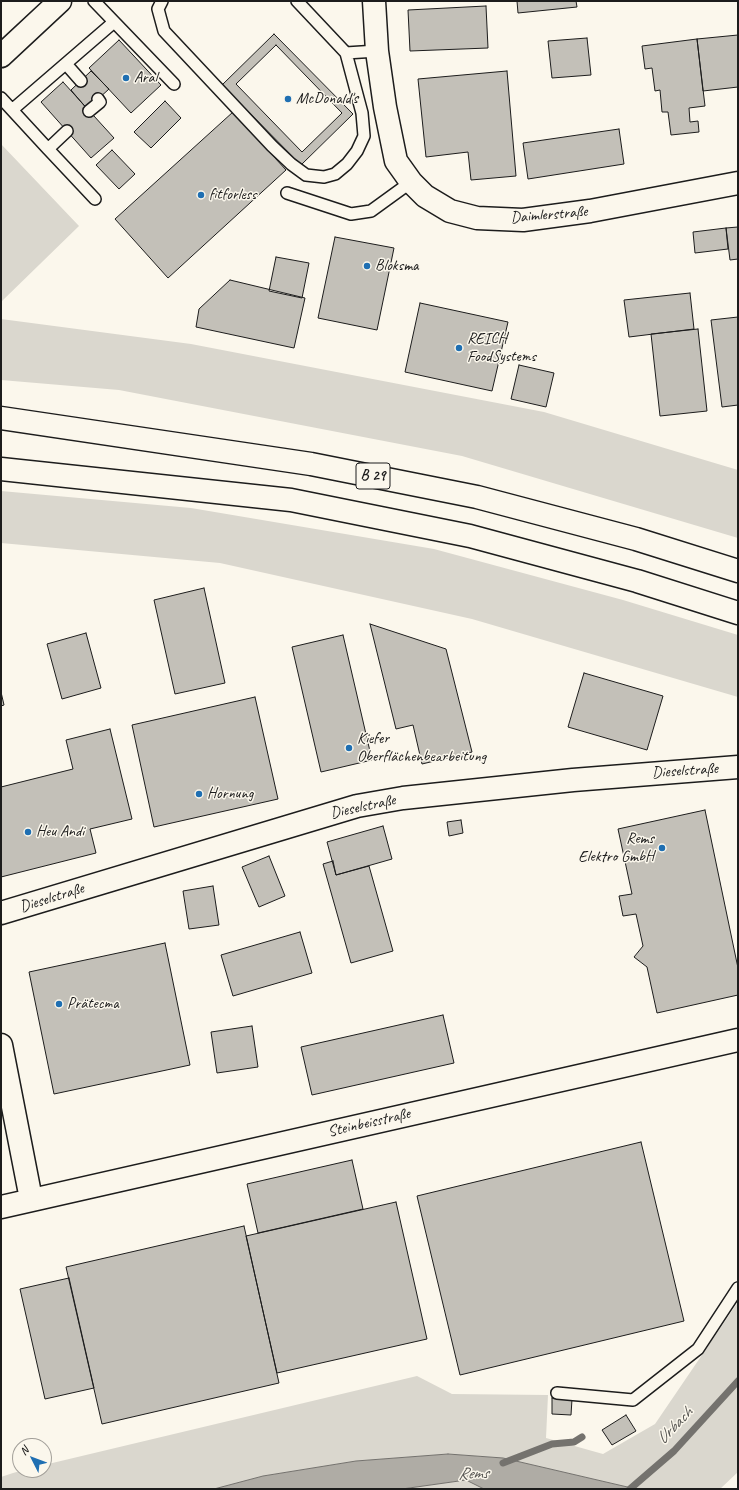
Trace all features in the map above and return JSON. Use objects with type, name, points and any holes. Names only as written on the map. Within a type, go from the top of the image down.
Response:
[{"type":"main road","points":[[1,56],[60,1]]},
{"type":"main road","name":"Daimlerstraße","points":[[374,1],[377,51],[385,107],[396,161],[411,182],[425,196],[450,212],[478,218],[523,220],[590,211],[738,183]]},
{"type":"main road","name":"B 29","points":[[1,418],[311,464],[470,496],[636,539],[738,570]]},
{"type":"main road","name":"B 29","points":[[1,469],[291,500],[470,536],[637,581],[738,613]]},
{"type":"main road","name":"Dieselstraße","points":[[1,913],[357,806],[403,798],[574,780],[738,767]]},
{"type":"main road","name":"Steinbeisstraße","points":[[1,1207],[738,1040]]},
{"type":"main road","points":[[1,1045],[31,1200]]},
{"type":"lane","points":[[94,1],[174,84]]},
{"type":"lane","points":[[162,1],[158,9],[164,31],[272,146],[291,164],[306,175],[324,176],[335,174],[347,164],[364,136],[362,113],[346,53],[297,1]]},
{"type":"lane","points":[[12,110],[114,22]]},
{"type":"lane","points":[[346,53],[377,51]]},
{"type":"lane","points":[[66,64],[81,81]]},
{"type":"lane","points":[[1,98],[95,200]]},
{"type":"lane","points":[[89,111],[100,102],[98,99]]},
{"type":"lane","points":[[48,149],[67,131]]},
{"type":"lane","points":[[287,194],[351,214],[371,211],[411,182]]},
{"type":"lane","points":[[557,1393],[633,1400],[698,1349],[738,1288]]},
{"type":"shaded area","points":[[1,144],[79,226],[1,302]]},
{"type":"shaded area","points":[[1,319],[191,344],[544,412],[738,470],[738,538],[462,456],[119,390],[1,380]]},
{"type":"shaded area","points":[[1,491],[191,508],[434,549],[623,600],[738,635],[738,697],[472,619],[220,563],[1,543]]},
{"type":"shaded area","points":[[738,1302],[738,1472],[720,1489],[636,1489],[503,1458],[448,1454],[356,1461],[263,1476],[214,1489],[1,1489],[1,1477],[12,1473],[12,1478],[52,1478],[52,1463],[417,1376],[452,1394],[548,1395],[546,1438],[603,1454],[655,1424]]},
{"type":"shaded area","points":[[466,1480],[484,1489],[402,1489]]},
{"type":"water","name":"Rems","points":[[448,1454],[503,1458],[636,1489],[484,1489],[466,1480],[402,1489],[214,1489],[263,1476],[356,1461]]},
{"type":"building","points":[[517,1],[576,1],[577,7],[518,13]]},
{"type":"building","points":[[486,6],[488,48],[410,51],[408,10]]},
{"type":"building","points":[[274,34],[353,114],[301,165],[222,85]]},
{"type":"building","points":[[738,35],[738,87],[703,91],[697,39]]},
{"type":"building","points":[[587,38],[591,75],[552,78],[548,41]]},
{"type":"building","points":[[697,39],[705,106],[689,108],[690,122],[698,121],[699,132],[671,135],[668,112],[662,112],[660,90],[655,91],[652,68],[645,69],[642,46]]},
{"type":"building","name":"Aral","points":[[119,40],[161,85],[131,113],[89,68]]},
{"type":"building","points":[[276,45],[342,113],[302,152],[236,84]]},
{"type":"building","points":[[91,71],[109,89],[87,109],[71,90]]},
{"type":"building","points":[[507,71],[516,176],[471,180],[468,152],[426,157],[418,79]]},
{"type":"building","points":[[63,82],[114,138],[91,158],[41,102]]},
{"type":"building","points":[[165,101],[181,118],[151,148],[134,132]]},
{"type":"building","name":"fitforless","points":[[233,112],[286,170],[168,278],[115,219]]},
{"type":"building","points":[[619,129],[624,164],[528,179],[523,143]]},
{"type":"building","points":[[112,150],[135,174],[119,189],[96,165]]},
{"type":"building","points":[[738,227],[738,259],[730,260],[726,228]]},
{"type":"building","points":[[726,228],[728,249],[695,253],[693,232]]},
{"type":"building","points":[[335,237],[394,248],[377,330],[318,318]]},
{"type":"building","points":[[276,257],[309,263],[302,298],[269,291]]},
{"type":"building","points":[[230,280],[305,298],[294,348],[196,327],[199,309]]},
{"type":"building","points":[[690,293],[694,329],[629,337],[624,300]]},
{"type":"building","points":[[420,303],[508,322],[492,391],[405,372]]},
{"type":"building","points":[[738,317],[738,405],[722,407],[711,320]]},
{"type":"building","points":[[698,329],[707,411],[660,416],[651,334]]},
{"type":"building","points":[[519,365],[554,373],[546,407],[511,399]]},
{"type":"building","points":[[204,588],[225,683],[175,694],[154,600]]},
{"type":"building","points":[[370,624],[446,649],[472,752],[422,764],[413,725],[396,729]]},
{"type":"building","points":[[86,633],[101,688],[62,699],[47,644]]},
{"type":"building","points":[[343,635],[372,760],[321,772],[292,647]]},
{"type":"building","points":[[584,673],[663,696],[647,750],[568,727]]},
{"type":"building","points":[[1,692],[4,705],[1,706]]},
{"type":"building","points":[[255,697],[278,799],[154,827],[132,725]]},
{"type":"building","points":[[110,729],[132,819],[90,829],[96,853],[1,877],[1,787],[73,769],[66,740]]},
{"type":"building","points":[[705,810],[738,968],[738,995],[657,1013],[647,967],[634,957],[643,946],[636,914],[623,916],[619,896],[632,894],[618,829]]},
{"type":"building","points":[[461,820],[463,833],[449,836],[447,822]]},
{"type":"building","points":[[383,826],[392,859],[336,875],[327,842]]},
{"type":"building","points":[[269,856],[285,896],[259,907],[242,867]]},
{"type":"building","points":[[333,861],[336,875],[369,866],[393,951],[351,963],[323,864]]},
{"type":"building","points":[[213,886],[219,925],[189,929],[183,891]]},
{"type":"building","points":[[300,932],[312,973],[233,996],[221,955]]},
{"type":"building","points":[[165,943],[190,1065],[54,1094],[29,972]]},
{"type":"building","points":[[443,1015],[454,1063],[312,1095],[301,1047]]},
{"type":"building","points":[[252,1026],[258,1067],[217,1073],[211,1032]]},
{"type":"building","points":[[641,1142],[684,1321],[460,1375],[417,1196]]},
{"type":"building","points":[[352,1160],[363,1209],[258,1233],[247,1184]]},
{"type":"building","points":[[396,1202],[427,1339],[277,1373],[246,1236]]},
{"type":"building","points":[[244,1226],[279,1383],[102,1424],[66,1267]]},
{"type":"building","points":[[69,1278],[94,1388],[45,1399],[20,1289]]},
{"type":"building","points":[[552,1398],[572,1399],[571,1415],[552,1414]]},
{"type":"building","points":[[626,1415],[636,1431],[612,1445],[602,1430]]},
{"type":"waterway","name":"Urbach","points":[[630,1489],[674,1451],[738,1381]]},
{"type":"waterway","points":[[503,1463],[552,1444],[574,1442],[582,1437]]},
{"type":"place","name":"Aral","points":[[126,78]]},
{"type":"place","name":"McDonald's","points":[[288,99]]},
{"type":"place","name":"fitforless","points":[[201,195]]},
{"type":"place","name":"Bloksma","points":[[367,266]]},
{"type":"place","name":"REICH FoodSystems","points":[[459,348]]},
{"type":"place","name":"Kiefer Oberflächenbearbeitung","points":[[349,748]]},
{"type":"place","name":"Hornung","points":[[199,794]]},
{"type":"place","name":"Heu Andi","points":[[28,832]]},
{"type":"place","name":"Rems Elektro GmbH","points":[[662,848]]},
{"type":"place","name":"Prätecma","points":[[59,1004]]}]
